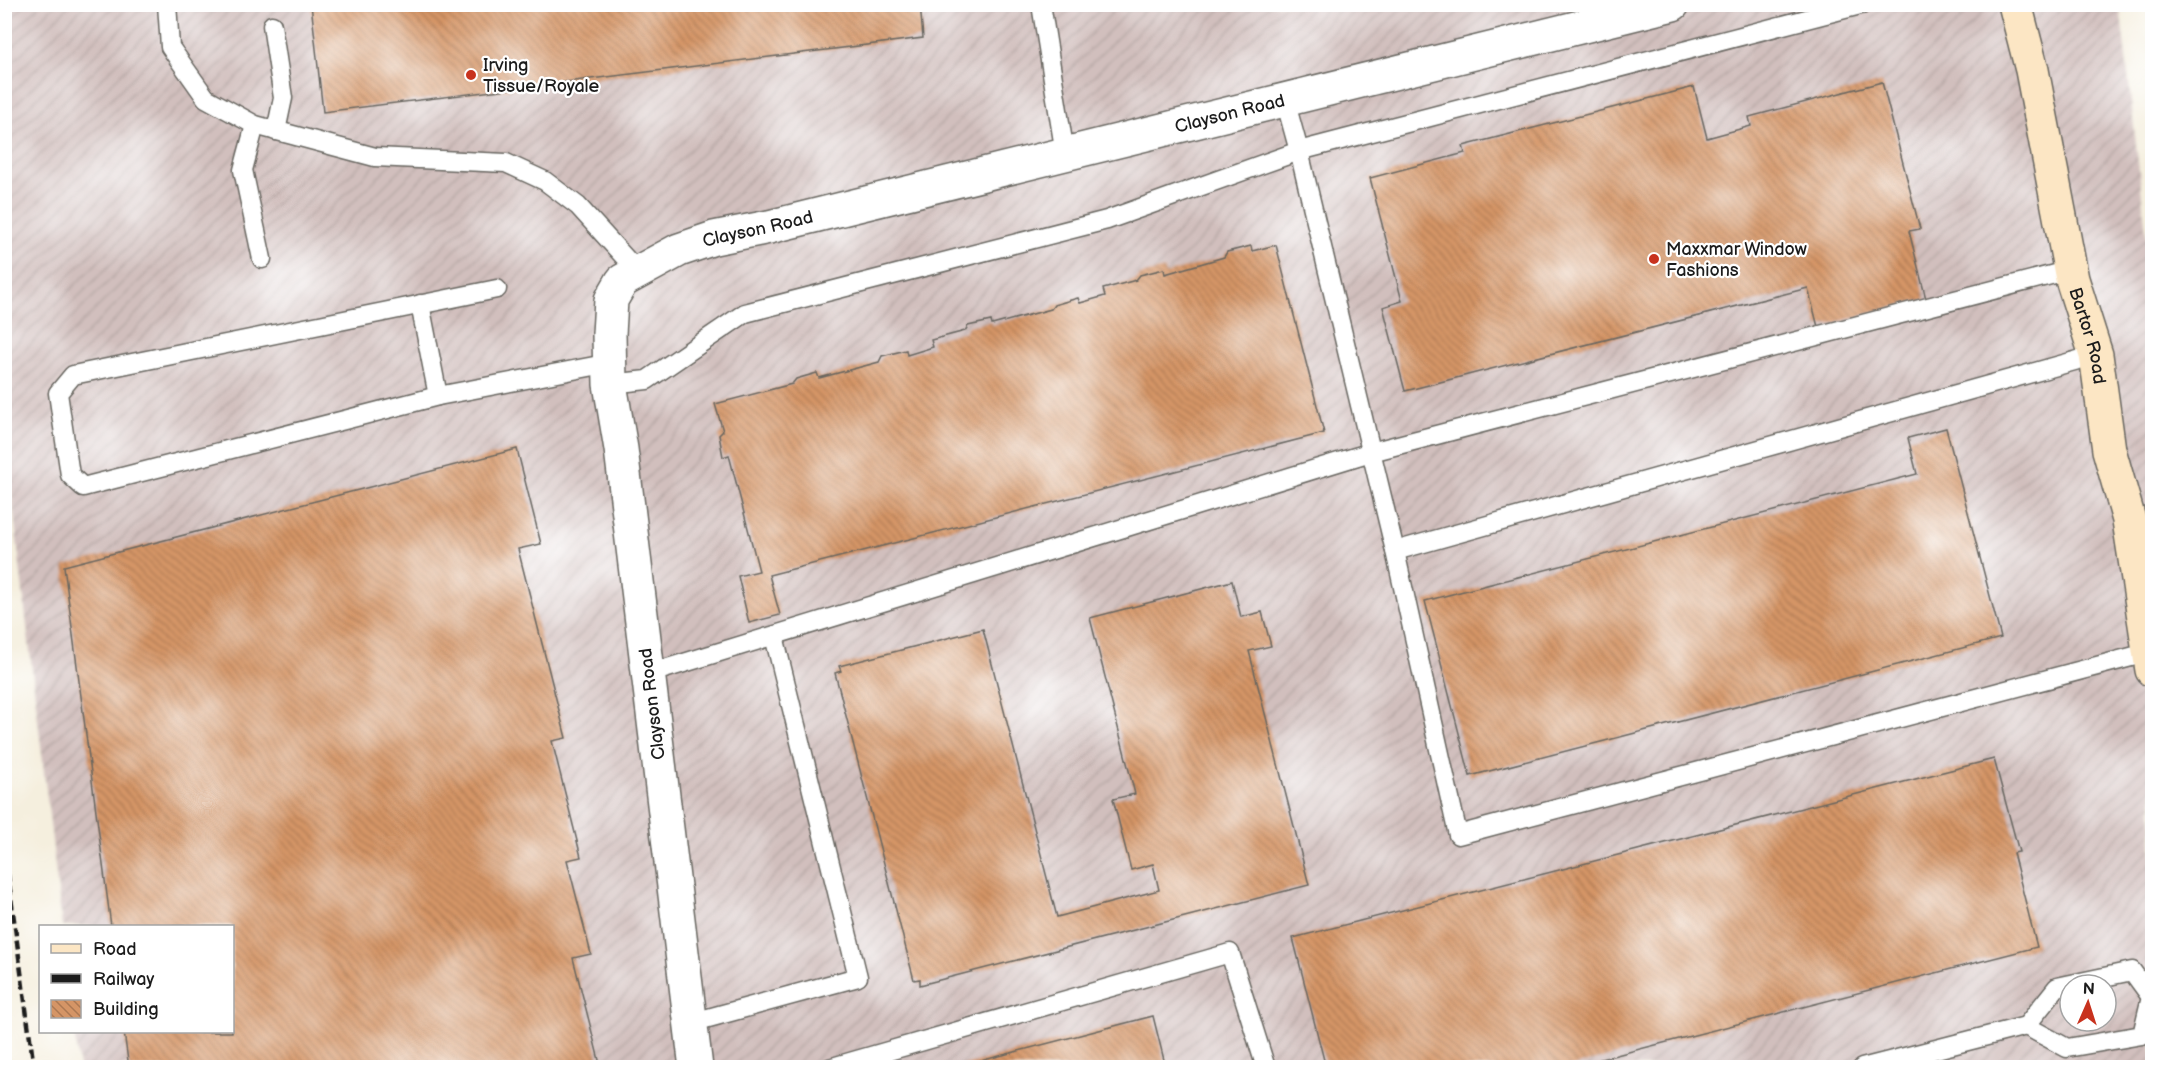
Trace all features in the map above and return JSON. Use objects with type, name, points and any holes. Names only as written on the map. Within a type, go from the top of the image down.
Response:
[{"type":"street","name":"Clayson Road","points":[[696,1068],[610,373],[611,300],[622,281],[679,250],[714,238],[780,225],[1673,4]]},
{"type":"street","name":"Bartor Road","points":[[2015,4],[2032,70],[2070,270],[2096,355],[2109,450],[2129,520],[2151,661]]},
{"type":"lane","points":[[167,4],[170,47],[206,98],[255,125],[375,157],[506,163],[545,181],[578,206],[638,272]]},
{"type":"lane","points":[[1041,4],[1065,154]]},
{"type":"lane","points":[[497,289],[73,375],[58,393],[70,475],[83,487],[438,396],[610,373],[647,380],[745,313],[1107,220],[1299,151],[1864,4]]},
{"type":"lane","points":[[272,25],[283,98],[276,131]]},
{"type":"lane","points":[[1285,100],[1395,550],[1458,835],[2151,661]]},
{"type":"lane","points":[[255,125],[243,170],[262,259]]},
{"type":"lane","points":[[648,674],[1371,452],[2070,270]]},
{"type":"lane","points":[[420,304],[438,396]]},
{"type":"lane","points":[[1395,550],[2096,355]]},
{"type":"lane","points":[[690,1023],[858,977],[774,636]]},
{"type":"lane","points":[[829,1068],[1230,953],[1266,1068]]},
{"type":"lane","points":[[1862,1068],[2026,1026],[2057,987],[2132,971],[2152,997],[2142,1035],[2067,1048],[2026,1026]]},
{"type":"shaded area","points":[[4,5],[2120,5],[2152,283],[2152,1067],[79,1067],[74,1033],[234,1033],[234,925],[62,925],[5,438]]},
{"type":"building","name":"Irving Tissue/Royale","points":[[311,4],[920,4],[923,38],[323,112]]},
{"type":"building","name":"Maxxmar Window Fashions","points":[[1882,82],[1920,229],[1909,231],[1926,299],[1818,327],[1808,288],[1405,391],[1383,307],[1402,301],[1370,178],[1465,153],[1463,146],[1694,87],[1707,138],[1751,126],[1749,117]]},
{"type":"building","points":[[1276,245],[1324,433],[769,575],[780,615],[749,623],[738,576],[759,571],[729,455],[723,457],[719,435],[723,431],[715,404],[792,384],[796,379],[817,373],[819,378],[879,362],[882,356],[906,350],[907,355],[933,347],[931,340],[965,331],[968,326],[991,321],[992,325],[1051,309],[1054,305],[1078,298],[1080,303],[1105,296],[1103,289],[1136,280],[1140,275],[1164,269],[1165,274],[1224,257],[1227,252],[1251,246],[1252,251]]},
{"type":"building","points":[[1946,428],[2001,638],[1470,776],[1425,601],[1917,474],[1908,438]]},
{"type":"building","points":[[517,449],[541,544],[518,549],[566,738],[552,741],[581,857],[567,860],[591,954],[573,958],[601,1068],[129,1068],[124,1033],[234,1033],[234,925],[111,925],[64,566]]},
{"type":"building","points":[[1232,581],[1241,617],[1262,612],[1271,646],[1249,651],[1309,885],[920,985],[920,979],[914,980],[835,673],[841,671],[839,666],[983,629],[1057,917],[1159,890],[1153,864],[1131,870],[1113,799],[1135,794],[1090,618]]},
{"type":"building","points":[[1994,759],[2019,852],[2013,853],[2037,947],[1566,1068],[1326,1068],[1293,938]]},
{"type":"building","points":[[1153,1016],[1166,1068],[957,1068],[957,1067]]},
{"type":"railway","points":[[4,846],[34,1068]]},
{"type":"railway","points":[[4,1033],[9,1068]]},
{"type":"place","name":"Irving Tissue/Royale","points":[[471,75]]},
{"type":"place","name":"Maxxmar Window Fashions","points":[[1654,259]]}]
